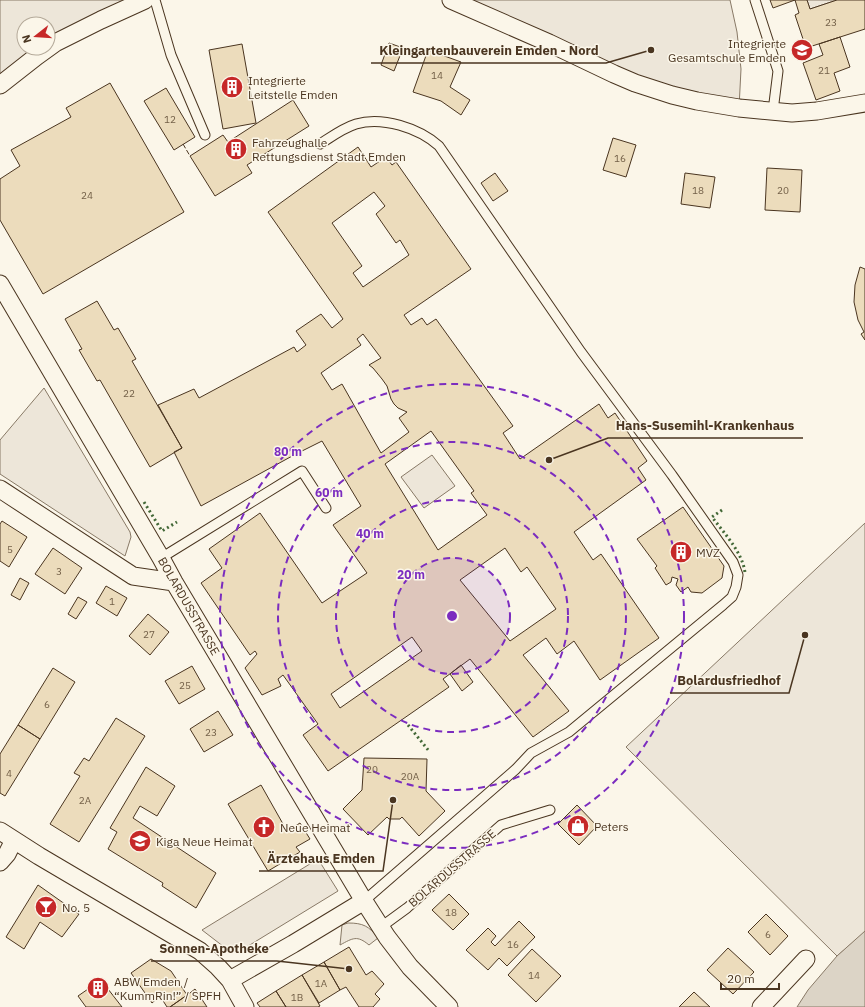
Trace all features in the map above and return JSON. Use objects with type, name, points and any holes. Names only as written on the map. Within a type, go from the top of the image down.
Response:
[{"type":"street","points":[[0,85],[55,44],[108,16],[145,0]]},
{"type":"street","points":[[451,0],[635,83],[672,95],[739,108],[792,113],[810,112],[865,103]]},
{"type":"street","name":"BOLARDUSSTRASSE","points":[[0,284],[174,582],[364,901],[387,938],[410,967],[449,1007]]},
{"type":"street","points":[[0,489],[133,576],[174,582]]},
{"type":"street","points":[[0,862],[7,854],[7,835]]},
{"type":"street","points":[[7,835],[39,856],[200,951],[230,980],[245,1007]]},
{"type":"street","points":[[230,980],[364,901]]},
{"type":"street","points":[[761,1007],[806,959]]},
{"type":"lane","points":[[155,0],[171,55],[205,135]]},
{"type":"lane","points":[[755,0],[778,71],[773,111]]},
{"type":"lane","points":[[320,144],[355,124],[379,122],[413,130],[431,139],[439,146],[581,352],[721,544],[733,562],[738,575],[736,587],[732,597],[723,605],[569,732],[531,753],[516,769],[364,901]]},
{"type":"lane","points":[[161,558],[302,471],[326,508]]},
{"type":"lane","name":"BOLARDUSSTRASSE","points":[[381,927],[407,908],[501,825],[550,810]]},
{"type":"shaded area","points":[[0,0],[145,0],[56,52],[56,16],[16,16],[16,56],[49,56],[0,85]]},
{"type":"shaded area","points":[[451,0],[730,0],[737,32],[741,69],[739,108],[697,101]]},
{"type":"shaded area","points":[[807,0],[837,0],[810,9]]},
{"type":"shaded area","points":[[44,388],[130,532],[131,537],[125,556],[0,474],[0,440]]},
{"type":"shaded area","points":[[432,455],[455,486],[424,508],[401,477]]},
{"type":"shaded area","points":[[865,523],[865,932],[837,956],[626,747]]},
{"type":"shaded area","points":[[318,859],[338,891],[240,951],[228,950],[202,930]]},
{"type":"shaded area","points":[[348,923],[365,926],[378,938],[369,945],[361,940],[355,939],[340,945],[342,925]]},
{"type":"shaded area","points":[[865,931],[865,1007],[797,1007],[808,990],[837,956]]},
{"type":"building","points":[[770,0],[795,0],[773,8]]},
{"type":"building","points":[[795,0],[807,0],[810,9],[837,0],[865,0],[865,29],[806,48],[795,15],[799,13]]},
{"type":"building","points":[[840,37],[850,67],[834,73],[840,91],[816,100],[803,63],[823,55],[819,44]]},
{"type":"building","points":[[389,43],[403,48],[394,71],[381,65]]},
{"type":"building","name":"Integrierte Leitstelle Emden","points":[[242,44],[256,123],[223,129],[209,50]]},
{"type":"building","points":[[428,50],[461,62],[450,87],[470,100],[461,115],[441,101],[413,92]]},
{"type":"building","points":[[110,83],[184,212],[43,294],[0,220],[0,179],[20,166],[11,150],[71,117],[66,108]]},
{"type":"building","points":[[166,88],[195,137],[174,150],[144,101]]},
{"type":"building","name":"Fahrzeughalle Rettungsdienst Stadt Emden","points":[[293,100],[309,126],[247,165],[252,173],[215,196],[190,156],[223,135],[228,142]]},
{"type":"building","points":[[613,138],[636,145],[626,177],[603,170]]},
{"type":"building","points":[[358,147],[371,167],[386,157],[392,165],[396,162],[471,269],[404,315],[411,325],[422,318],[427,325],[436,319],[513,426],[503,433],[520,459],[599,404],[608,418],[615,413],[647,461],[638,468],[646,480],[574,532],[593,560],[601,554],[659,638],[600,680],[574,641],[557,654],[546,638],[523,655],[569,711],[533,737],[470,659],[443,679],[449,687],[328,771],[303,735],[318,724],[283,675],[278,679],[281,686],[262,695],[245,668],[257,654],[255,651],[250,655],[201,583],[222,568],[209,549],[260,513],[322,603],[367,573],[333,525],[361,506],[322,441],[201,506],[174,452],[182,448],[158,405],[194,389],[199,398],[294,347],[297,352],[306,345],[296,331],[321,314],[332,328],[343,319],[268,212]],"holes":[[[374,192],[385,206],[376,214],[396,243],[400,240],[409,255],[363,287],[353,273],[362,266],[332,223]],[[363,334],[381,358],[369,365],[387,386],[394,404],[398,408],[407,412],[399,418],[409,432],[381,453],[342,384],[332,390],[321,373],[361,345],[357,339]],[[431,431],[474,491],[471,493],[487,515],[438,550],[385,464]],[[505,548],[521,572],[527,567],[556,609],[510,641],[460,580]],[[412,637],[422,651],[340,708],[331,694]]]},
{"type":"building","points":[[767,168],[802,170],[800,212],[765,210]]},
{"type":"building","points":[[495,173],[508,191],[493,201],[481,183]]},
{"type":"building","points":[[685,173],[715,177],[710,208],[681,204]]},
{"type":"building","points":[[860,267],[865,269],[865,340],[861,334],[864,332],[858,320],[854,302],[855,285]]},
{"type":"building","points":[[97,301],[114,330],[118,328],[136,359],[132,361],[182,448],[150,467],[100,380],[97,381],[79,350],[82,349],[65,319]]},
{"type":"building","name":"MVZ","points":[[683,507],[724,566],[722,578],[702,593],[691,592],[688,587],[681,592],[676,585],[678,579],[672,577],[671,582],[666,585],[655,568],[657,566],[637,539]]},
{"type":"building","points":[[2,521],[27,537],[9,567],[0,561],[0,524]]},
{"type":"building","points":[[53,548],[82,568],[65,594],[35,574]]},
{"type":"building","points":[[20,578],[29,583],[20,600],[11,595]]},
{"type":"building","points":[[106,586],[127,598],[117,616],[96,603]]},
{"type":"building","points":[[78,597],[87,602],[76,619],[68,614]]},
{"type":"building","points":[[148,614],[169,632],[150,655],[129,636]]},
{"type":"building","points":[[461,665],[473,682],[462,691],[450,674]]},
{"type":"building","points":[[192,666],[205,689],[179,704],[165,681]]},
{"type":"building","points":[[53,668],[75,682],[40,739],[18,725]]},
{"type":"building","points":[[218,711],[233,735],[204,752],[190,729]]},
{"type":"building","points":[[116,718],[145,736],[79,842],[50,824],[80,776],[74,773],[84,758],[89,761]]},
{"type":"building","points":[[18,725],[40,739],[5,796],[0,793],[0,754]]},
{"type":"building","points":[[364,758],[427,759],[426,791],[445,811],[419,836],[402,817],[400,819],[389,819],[387,817],[368,835],[343,809],[362,790]]},
{"type":"building","name":"Kiga Neue Heimat","points":[[146,767],[175,786],[157,816],[140,806],[133,818],[216,873],[196,908],[162,886],[163,883],[108,849],[117,832],[110,828]]},
{"type":"building","name":"Neue Heimat","points":[[261,785],[287,831],[300,823],[310,839],[296,847],[300,852],[268,871],[228,804]]},
{"type":"building","points":[[577,805],[597,826],[579,845],[558,824]]},
{"type":"building","points":[[38,885],[79,914],[62,937],[40,922],[24,949],[6,937]]},
{"type":"building","points":[[449,894],[469,914],[453,930],[432,910]]},
{"type":"building","points":[[766,914],[788,936],[770,955],[748,932]]},
{"type":"building","points":[[519,921],[535,937],[507,966],[499,958],[488,970],[466,950],[488,928],[496,936],[491,942],[495,946]]},
{"type":"building","points":[[349,947],[366,975],[372,971],[384,984],[375,994],[380,999],[373,1007],[359,1007],[346,987],[340,990],[324,962]]},
{"type":"building","points":[[728,948],[754,972],[733,994],[707,970]]},
{"type":"building","points":[[532,949],[561,976],[536,1002],[508,975]]},
{"type":"building","points":[[151,959],[171,971],[187,995],[170,1007],[167,1007],[160,996],[152,1003],[131,973]]},
{"type":"building","points":[[324,962],[340,990],[319,1003],[302,975]]},
{"type":"building","points":[[302,975],[320,1006],[286,1007],[276,991]]},
{"type":"building","name":"ABW Emden / “KummRin!” / SPFH","points":[[101,980],[122,1007],[86,1007],[78,996]]},
{"type":"building","points":[[195,989],[207,1007],[170,1007],[190,993]]},
{"type":"building","points":[[276,991],[286,1007],[260,1007],[257,1003]]},
{"type":"building","points":[[694,992],[710,1007],[679,1007]]},
{"type":"hedge","points":[[144,502],[162,531],[177,522]]},
{"type":"hedge","points":[[722,510],[712,517],[737,551],[744,566],[745,573]]},
{"type":"hedge","points":[[408,725],[429,751]]},
{"type":"fence","points":[[183,144],[190,156]]},
{"type":"place","name":"Kleingartenbauverein Emden - Nord","points":[[651,50]]},
{"type":"place","name":"Integrierte Gesamtschule Emden","points":[[802,50]]},
{"type":"place","name":"Integrierte Leitstelle Emden","points":[[232,87]]},
{"type":"place","name":"Fahrzeughalle Rettungsdienst Stadt Emden","points":[[236,149]]},
{"type":"place","name":"Hans-Susemihl-Krankenhaus","points":[[549,460]]},
{"type":"place","name":"MVZ","points":[[681,552]]},
{"type":"place","name":"Bolardusfriedhof","points":[[805,635]]},
{"type":"place","name":"Ärztehaus Emden","points":[[393,800]]},
{"type":"place","name":"Peters","points":[[578,826]]},
{"type":"place","name":"Neue Heimat","points":[[264,827]]},
{"type":"place","name":"Kiga Neue Heimat","points":[[140,841]]},
{"type":"place","name":"No. 5","points":[[46,907]]},
{"type":"place","name":"Sonnen-Apotheke","points":[[349,969]]},
{"type":"place","name":"ABW Emden / “KummRin!” / SPFH","points":[[98,988]]}]
